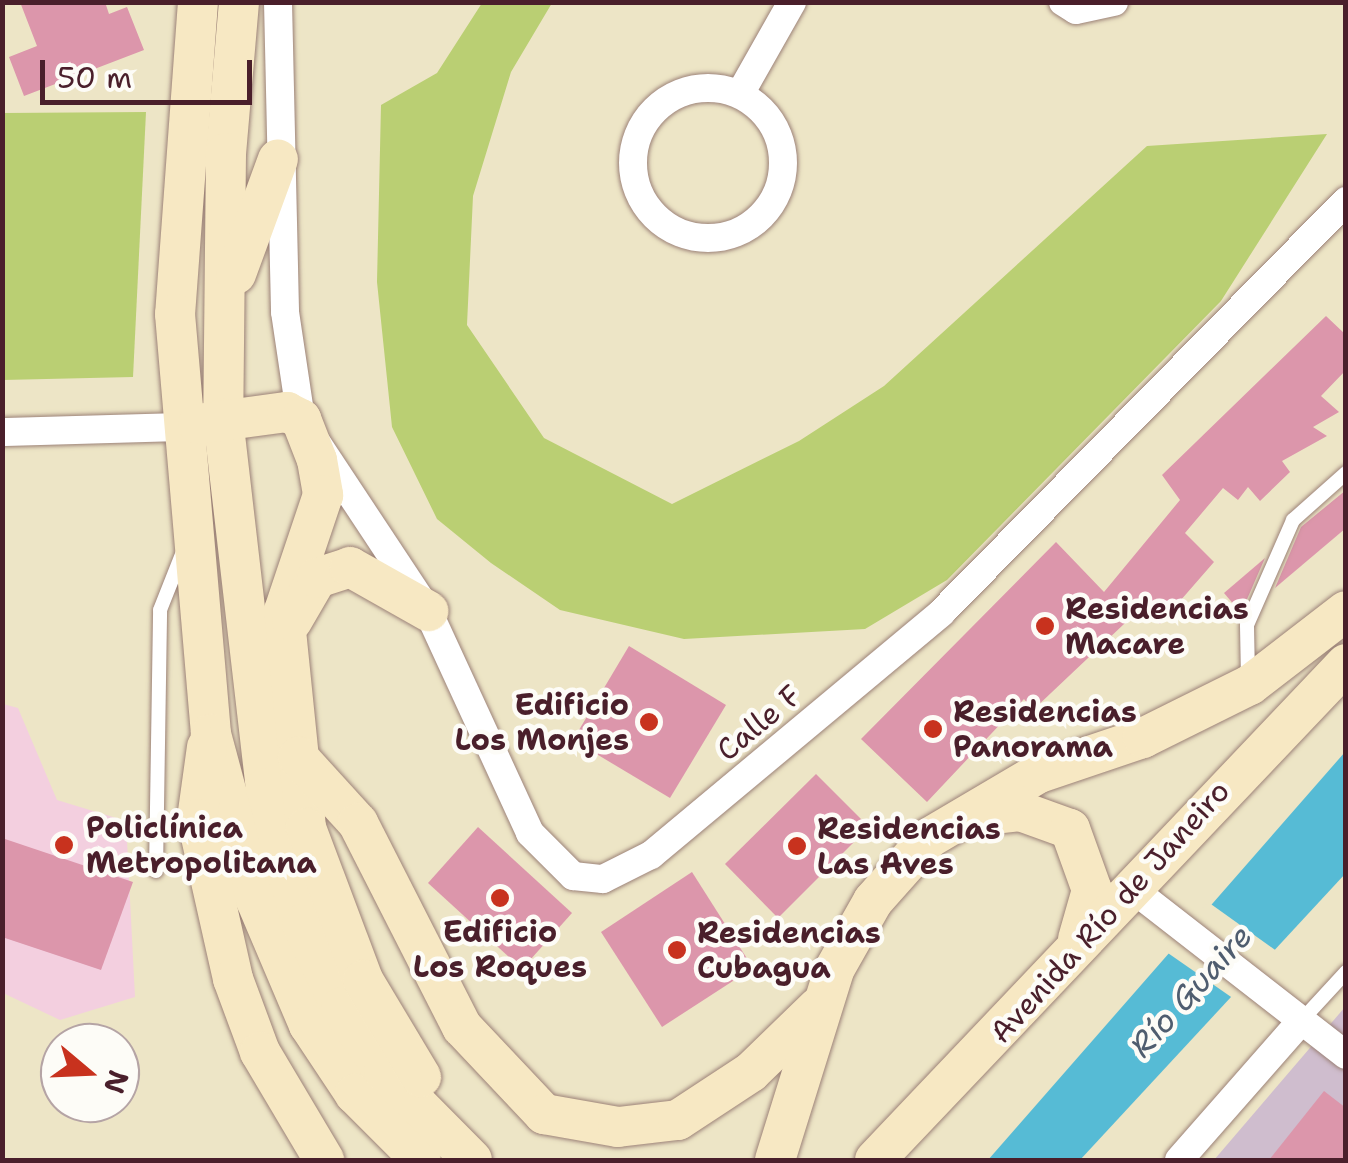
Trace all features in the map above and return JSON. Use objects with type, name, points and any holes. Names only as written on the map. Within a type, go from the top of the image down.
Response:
[{"type":"main road","points":[[198,2],[175,314],[211,734],[255,898],[309,1025],[356,1094],[421,1160]]},
{"type":"main road","points":[[184,428],[194,397],[223,2]]},
{"type":"main road","points":[[239,2],[223,316],[223,418],[266,788],[302,924],[384,1071],[467,1156]]},
{"type":"main road","points":[[223,316],[278,159]]},
{"type":"main road","points":[[184,428],[272,410],[301,419],[323,495],[290,575],[286,639],[306,828],[333,912],[392,1034],[456,1123],[467,1156]]},
{"type":"main road","points":[[286,639],[306,592],[330,570],[370,572],[428,611]]},
{"type":"main road","points":[[775,1160],[821,1004],[872,901],[956,820],[1039,773],[1143,738],[1250,686],[1346,611]]},
{"type":"main road","name":"Avenida Río de Janeiro","points":[[875,1160],[1346,664]]},
{"type":"main road","points":[[211,734],[197,819],[216,914],[260,1052],[324,1160]]},
{"type":"main road","points":[[298,757],[358,823],[462,1027],[544,1114],[618,1127],[678,1120],[751,1072],[821,1004]]},
{"type":"main road","points":[[956,820],[1020,811],[1070,829],[1130,888]]},
{"type":"main road","points":[[1070,829],[1092,890],[1074,947]]},
{"type":"street","points":[[278,2],[278,159],[301,419]]},
{"type":"street","points":[[740,94],[792,2]]},
{"type":"street","points":[[1062,2],[1076,10],[1114,2]]},
{"type":"street","points":[[686,90],[740,94],[778,135],[779,189],[747,228],[683,235],[658,220],[637,191],[635,143],[662,102],[686,90]]},
{"type":"street","name":"Calle F","points":[[301,419],[428,611],[549,859],[573,876],[629,870],[941,613],[1346,201]]},
{"type":"street","points":[[2,432],[184,428]]},
{"type":"street","points":[[1130,888],[1346,1055]]},
{"type":"street","points":[[1180,1160],[1296,1017]]},
{"type":"lane","points":[[1250,686],[1247,626],[1293,520],[1346,472]]},
{"type":"lane","points":[[156,871],[160,610],[192,528]]},
{"type":"lane","points":[[1296,1017],[1346,972]]},
{"type":"shaded area","name":"Policlínica Metropolitana","points":[[3,704],[18,708],[57,800],[126,821],[135,997],[60,1020],[3,993]]},
{"type":"shaded area","points":[[1345,1007],[1345,1160],[1214,1160]]},
{"type":"green space","points":[[482,3],[552,3],[511,72],[473,196],[467,325],[544,438],[672,504],[799,441],[884,386],[1147,146],[1327,134],[1221,301],[947,580],[865,629],[684,639],[560,610],[491,563],[437,519],[392,427],[377,282],[381,105],[437,73]]},
{"type":"green space","points":[[146,112],[133,377],[3,380],[3,113]]},
{"type":"water","name":"Río Guaire","points":[[1345,752],[1345,874],[1080,1160],[988,1160]]},
{"type":"pier","points":[[1208,902],[1278,952],[1234,999],[1165,951]]},
{"type":"building","points":[[20,2],[105,2],[109,14],[127,7],[144,50],[24,96],[9,57],[37,46]]},
{"type":"building","points":[[1326,316],[1346,335],[1346,370],[1321,396],[1339,412],[1313,427],[1327,436],[1282,461],[1290,472],[1260,501],[1248,487],[1238,500],[1223,488],[1185,533],[1214,562],[1160,624],[1142,607],[1033,710],[1024,699],[927,802],[861,739],[1056,542],[1104,592],[1180,500],[1162,475]]},
{"type":"building","points":[[1346,490],[1346,528],[1275,588],[1301,527]]},
{"type":"building","points":[[1265,558],[1241,613],[1224,593]]},
{"type":"building","name":"Edificio Los Monjes","points":[[629,646],[726,705],[670,798],[573,740]]},
{"type":"building","name":"Residencias Las Aves","points":[[816,774],[869,827],[778,918],[725,864]]},
{"type":"building","name":"Edificio Los Roques","points":[[478,827],[572,913],[522,969],[428,883]]},
{"type":"building","points":[[2,838],[133,882],[101,970],[2,937]]},
{"type":"building","name":"Residencias Cubagua","points":[[692,872],[753,968],[662,1027],[601,932]]},
{"type":"building","points":[[1324,1091],[1346,1108],[1346,1160],[1269,1160]]},
{"type":"place","name":"Residencias Macare","points":[[1045,626]]},
{"type":"place","name":"Edificio Los Monjes","points":[[649,722]]},
{"type":"place","name":"Residencias Panorama","points":[[933,729]]},
{"type":"place","name":"Policlínica Metropolitana","points":[[64,845]]},
{"type":"place","name":"Residencias Las Aves","points":[[797,846]]},
{"type":"place","name":"Edificio Los Roques","points":[[500,898]]},
{"type":"place","name":"Residencias Cubagua","points":[[677,950]]}]
